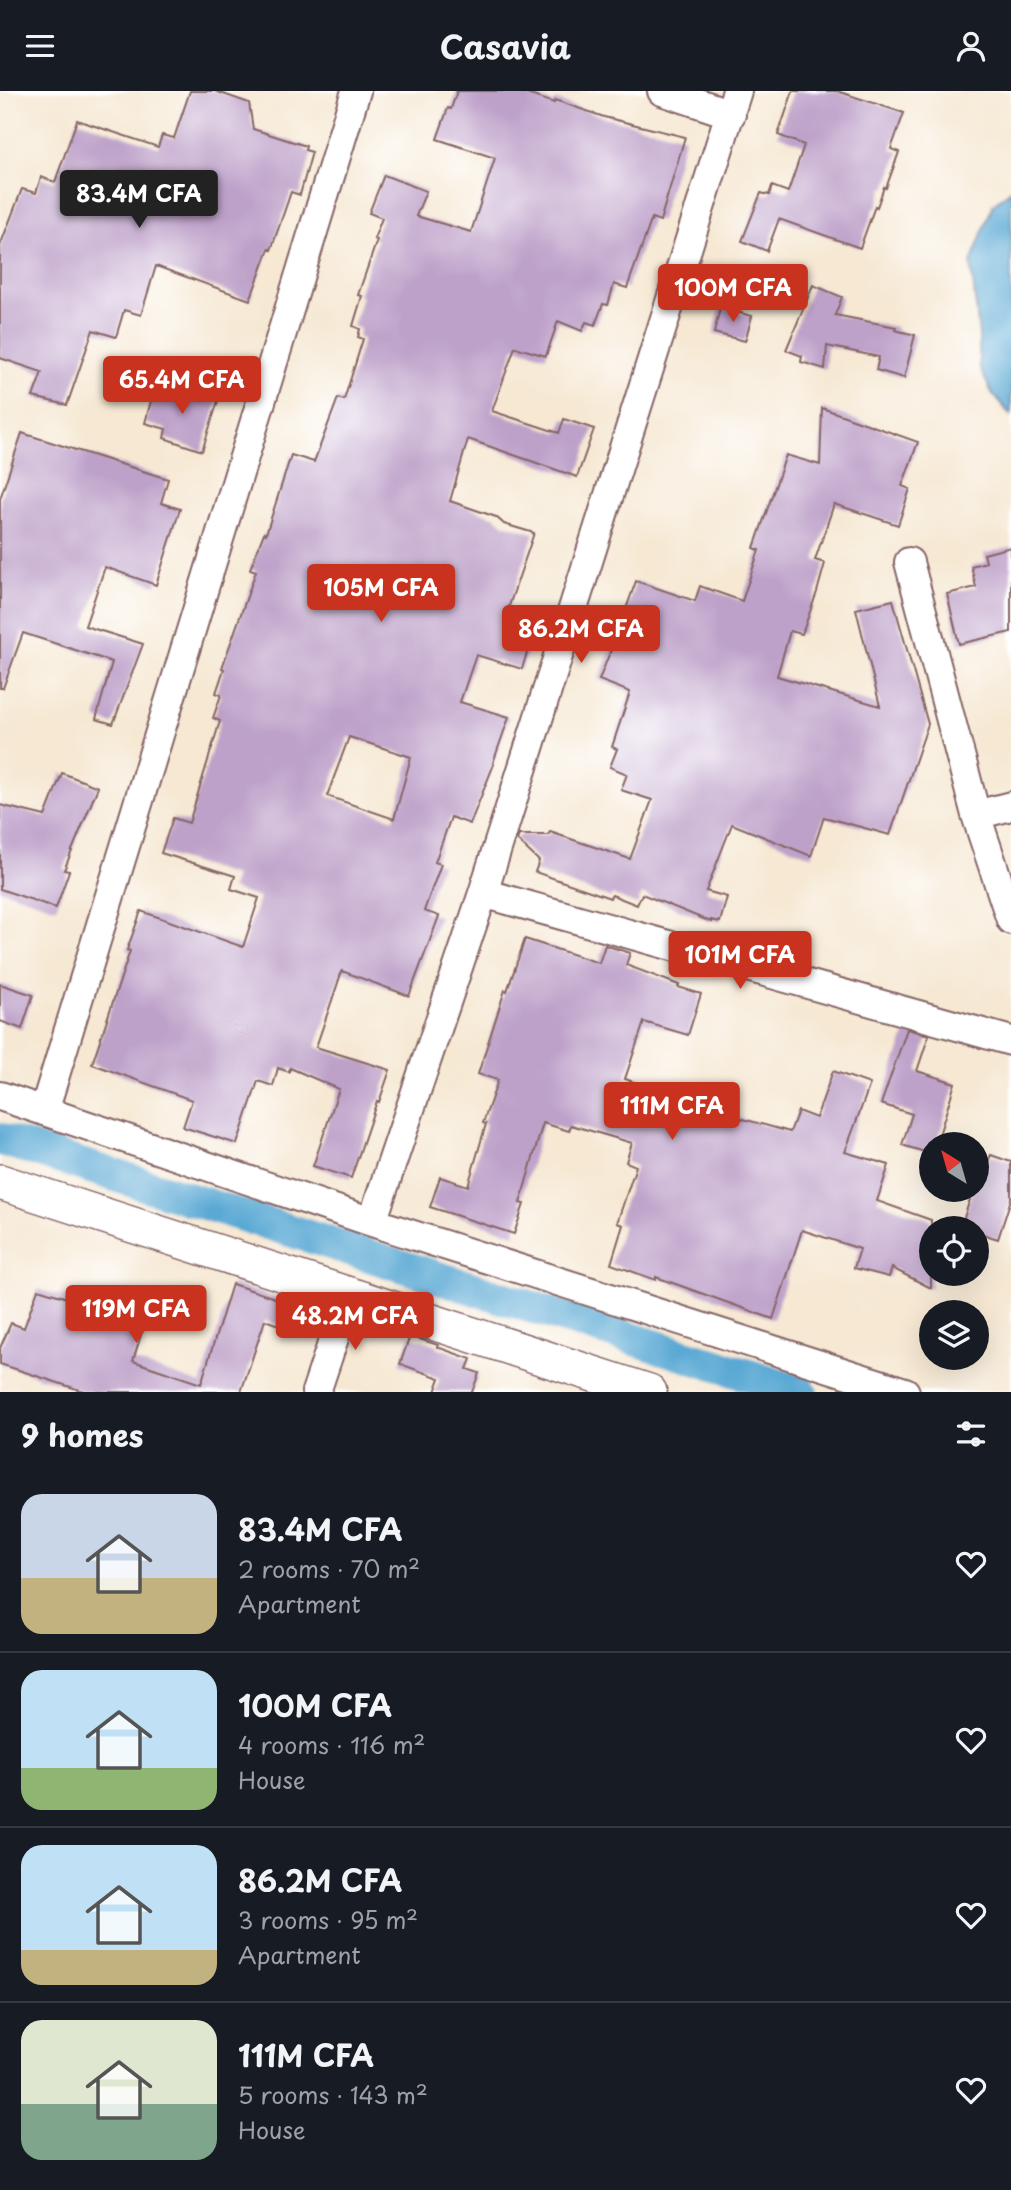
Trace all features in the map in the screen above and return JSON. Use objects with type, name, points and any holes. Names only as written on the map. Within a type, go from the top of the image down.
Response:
[{"type":"street","points":[[44,1111],[356,91]]},
{"type":"street","points":[[372,1222],[483,893],[734,103],[662,91]]},
{"type":"street","points":[[909,562],[976,815],[1011,921]]},
{"type":"street","points":[[976,815],[1011,806]]},
{"type":"street","points":[[483,893],[1011,1041]]},
{"type":"street","points":[[0,1096],[372,1222],[905,1392]]},
{"type":"street","points":[[0,1182],[649,1392]]},
{"type":"street","points":[[316,1392],[348,1296]]},
{"type":"water","points":[[1011,190],[1011,416],[992,393],[979,367],[979,335],[971,263],[993,204]]},
{"type":"building","points":[[190,91],[215,91],[249,103],[253,129],[306,146],[305,150],[312,152],[300,195],[291,192],[250,300],[156,266],[141,315],[124,310],[116,337],[93,330],[67,405],[33,397],[42,372],[0,358],[0,246],[22,189],[36,193],[41,177],[55,182],[77,120],[158,147],[162,135],[174,138]]},
{"type":"building","points":[[457,91],[518,91],[604,117],[685,137],[660,221],[652,218],[627,288],[614,284],[608,305],[603,304],[595,325],[586,322],[582,331],[558,321],[546,356],[515,347],[492,411],[559,433],[564,419],[594,429],[577,477],[468,439],[450,501],[496,517],[504,524],[534,533],[507,612],[537,620],[522,669],[476,655],[460,702],[509,717],[470,824],[451,817],[435,862],[441,864],[424,911],[439,916],[409,996],[342,971],[316,1047],[390,1070],[351,1178],[313,1166],[339,1089],[290,1068],[289,1072],[278,1068],[273,1086],[258,1081],[237,1144],[183,1127],[192,1100],[92,1064],[141,911],[243,947],[259,898],[231,889],[235,876],[161,853],[173,818],[189,823],[220,721],[213,718],[221,695],[216,693],[224,669],[222,668],[256,571],[250,569],[264,533],[266,534],[291,455],[314,462],[338,398],[344,400],[363,339],[358,337],[360,329],[353,326],[362,296],[358,295],[382,218],[369,213],[384,175],[426,191],[416,216],[471,232],[495,158],[437,139],[448,108],[451,109]],"holes":[[[349,737],[411,757],[394,819],[327,796]]]},
{"type":"building","points":[[793,91],[837,91],[904,113],[891,149],[899,152],[860,248],[779,219],[767,251],[742,241],[761,193],[769,195],[772,186],[788,192],[804,145],[778,135]]},
{"type":"building","points":[[813,285],[842,297],[835,315],[896,327],[895,330],[915,335],[904,378],[876,370],[879,357],[827,346],[825,369],[801,362],[802,356],[786,350]]},
{"type":"building","points":[[720,308],[752,316],[745,341],[714,333]]},
{"type":"building","points":[[155,386],[177,393],[178,389],[218,401],[202,451],[164,438],[166,429],[145,423]]},
{"type":"building","points":[[822,408],[918,442],[902,486],[910,489],[898,525],[834,504],[815,560],[825,563],[817,592],[802,634],[790,631],[777,676],[880,706],[856,609],[893,600],[928,724],[890,835],[824,817],[811,856],[732,824],[706,891],[727,897],[720,922],[711,922],[642,894],[637,905],[535,872],[539,861],[517,840],[519,835],[548,835],[550,832],[630,859],[652,800],[621,790],[627,774],[610,767],[617,749],[612,747],[630,692],[599,680],[636,581],[695,601],[700,586],[742,601],[759,550],[754,548],[786,455],[820,465]]},
{"type":"building","points":[[22,433],[168,479],[161,503],[180,509],[156,585],[105,567],[85,626],[143,644],[113,724],[96,719],[112,662],[23,633],[3,688],[0,688],[0,499]]},
{"type":"building","points":[[1011,547],[1011,632],[959,644],[947,594],[976,587],[971,566],[986,562],[984,554]]},
{"type":"building","points":[[62,773],[98,787],[64,870],[69,871],[56,908],[0,889],[0,805],[45,816]]},
{"type":"building","points":[[525,939],[599,963],[605,945],[630,953],[626,965],[701,994],[688,1035],[644,1022],[625,1079],[725,1114],[790,1132],[798,1111],[816,1118],[833,1071],[870,1084],[845,1152],[889,1165],[877,1201],[920,1216],[919,1282],[892,1268],[889,1277],[854,1268],[860,1249],[802,1230],[773,1319],[656,1277],[656,1280],[611,1264],[623,1225],[617,1223],[636,1166],[626,1162],[632,1143],[571,1125],[569,1131],[543,1123],[514,1234],[430,1207],[440,1177],[468,1186],[486,1124],[483,1123],[498,1080],[478,1074],[505,990],[507,991]]},
{"type":"building","points":[[0,984],[33,995],[22,1029],[0,1021]]},
{"type":"building","points":[[907,1029],[929,1035],[917,1071],[955,1083],[940,1132],[919,1132],[919,1150],[902,1145],[912,1114],[881,1104]]},
{"type":"building","points":[[991,1155],[1011,1162],[1011,1199],[998,1239],[989,1236],[989,1216],[965,1216],[969,1202],[989,1202]]},
{"type":"building","points":[[232,1284],[309,1309],[301,1333],[265,1320],[241,1392],[86,1392],[0,1364],[0,1348],[11,1323],[24,1328],[38,1289],[145,1322],[133,1361],[201,1384]]},
{"type":"building","points":[[410,1336],[471,1359],[467,1369],[479,1373],[472,1392],[435,1392],[440,1378],[400,1364]]},
{"type":"waterway","points":[[0,1139],[801,1392]]}]
